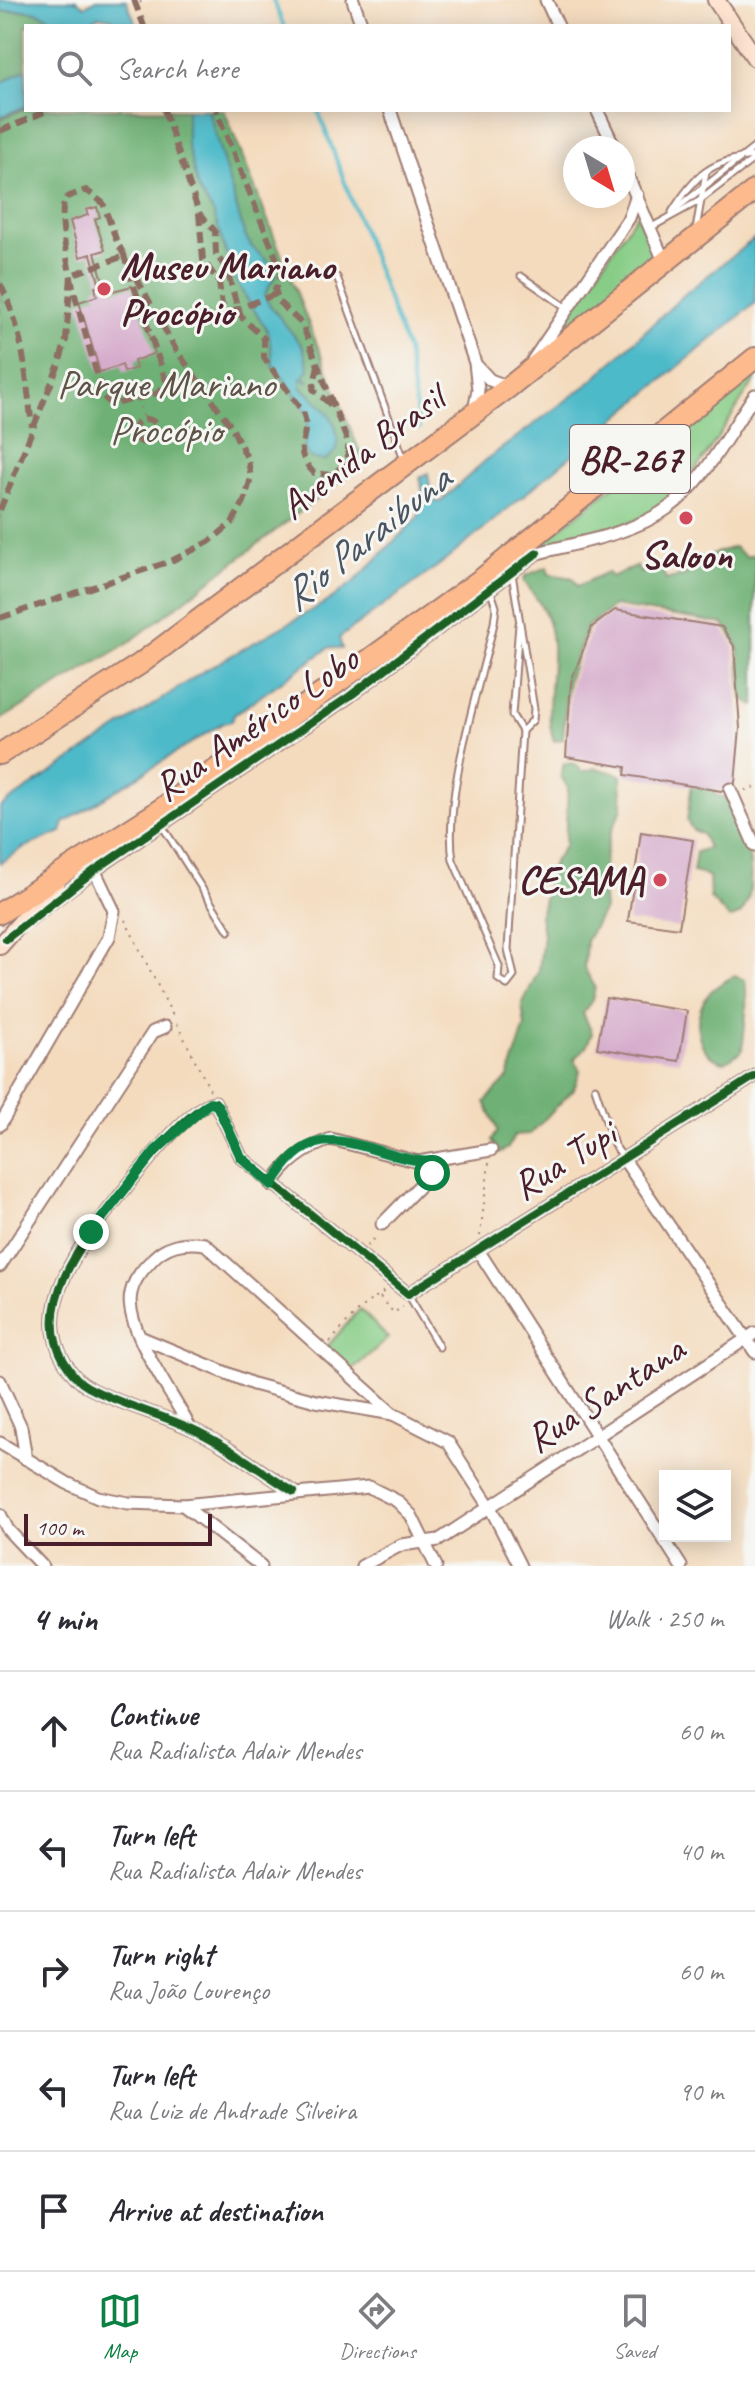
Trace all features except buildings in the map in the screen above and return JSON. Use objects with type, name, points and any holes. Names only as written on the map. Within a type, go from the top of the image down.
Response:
[{"type":"highway","name":"Avenida Brasil","points":[[0,754],[140,664],[514,383],[755,190]]},
{"type":"highway","name":"BR-267","points":[[0,913],[65,872],[91,864],[158,820],[487,584],[755,358]]},
{"type":"main road","points":[[716,0],[755,58]]},
{"type":"main road","points":[[3,942],[65,872]]},
{"type":"street","points":[[353,0],[361,24]]},
{"type":"street","points":[[546,0],[557,24]]},
{"type":"street","points":[[391,112],[475,363],[478,390],[474,412]]},
{"type":"street","points":[[598,112],[609,136]]},
{"type":"street","points":[[635,191],[664,261]]},
{"type":"street","points":[[475,363],[490,380],[514,383],[629,218],[637,195]]},
{"type":"street","points":[[506,566],[537,553],[630,527],[671,506],[698,476],[755,395]]},
{"type":"street","points":[[730,789],[755,846]]},
{"type":"street","points":[[0,1125],[119,918],[91,864],[3,942]]},
{"type":"street","points":[[0,1266],[153,1032],[165,1027]]},
{"type":"street","name":"Rua Tupi","points":[[406,1297],[755,1076]]},
{"type":"street","points":[[294,1492],[190,1428],[85,1386],[69,1369],[56,1348],[53,1318],[62,1281],[91,1232],[155,1151],[211,1099],[218,1106],[241,1157],[406,1297]]},
{"type":"street","points":[[272,1185],[282,1169],[303,1152],[331,1139],[431,1162],[479,1149],[491,1150]]},
{"type":"street","points":[[623,1158],[750,1336],[755,1352]]},
{"type":"street","points":[[382,1224],[432,1173],[431,1162]]},
{"type":"street","points":[[190,1428],[131,1315],[131,1293],[141,1272],[157,1253],[188,1242],[205,1244],[393,1414],[448,1442],[490,1507],[520,1566]]},
{"type":"street","points":[[478,1250],[681,1566]]},
{"type":"street","name":"Rua Santana","points":[[362,1566],[393,1548],[439,1540],[599,1438],[750,1336]]},
{"type":"street","points":[[140,1337],[253,1384],[316,1401],[393,1414]]},
{"type":"street","points":[[0,1381],[21,1427],[26,1459]]},
{"type":"street","points":[[0,1443],[98,1497],[128,1503],[183,1505],[369,1487],[404,1508],[426,1542],[436,1566]]},
{"type":"street","points":[[183,1505],[261,1566]]},
{"type":"street","points":[[0,1514],[8,1530],[42,1566]]},
{"type":"lane","points":[[650,228],[755,147]]},
{"type":"lane","points":[[671,214],[689,185],[706,171],[724,159],[755,157]]},
{"type":"lane","points":[[671,214],[699,201],[755,157]]},
{"type":"lane","points":[[695,237],[706,171]]},
{"type":"lane","points":[[521,276],[568,309]]},
{"type":"lane","points":[[337,277],[406,464]]},
{"type":"lane","points":[[506,566],[520,615],[534,709],[533,720],[522,731]]},
{"type":"lane","points":[[487,584],[496,607],[494,623],[456,790],[450,841],[453,860],[499,966],[498,979],[507,985],[514,976],[508,949],[522,731],[512,715],[520,615]]},
{"type":"lane","points":[[158,820],[229,931]]},
{"type":"lane","points":[[595,1088],[613,1142],[623,1158]]},
{"type":"lane","points":[[406,1297],[439,1347]]},
{"type":"path","points":[[139,11],[141,0]]},
{"type":"path","points":[[138,399],[144,419]]},
{"type":"path","points":[[119,918],[211,1099]]},
{"type":"path","points":[[478,1250],[491,1150]]},
{"type":"path","points":[[359,1256],[385,1227],[382,1224]]},
{"type":"path","points":[[322,1351],[360,1308],[388,1289]]},
{"type":"path","points":[[379,1296],[394,1313],[406,1297]]},
{"type":"green space","points":[[30,10],[50,16],[57,24],[24,24],[24,72],[0,84],[0,12]]},
{"type":"green space","name":"Parque Mariano Procópio","points":[[24,109],[24,112],[225,112],[364,463],[127,644],[0,720],[0,119]]},
{"type":"green space","points":[[637,214],[656,258],[573,325],[567,318]]},
{"type":"green space","points":[[755,374],[755,380],[708,452],[666,502],[624,525],[533,550]]},
{"type":"green space","points":[[734,547],[746,557],[755,554],[755,706],[742,698],[738,646],[724,624],[614,606],[588,626],[568,681],[563,739],[554,741],[549,709],[550,629],[543,609],[524,581],[525,576],[547,567],[549,574],[573,578],[578,586],[607,572],[611,577],[637,566],[640,573],[661,567],[666,580],[687,574],[684,564]]},
{"type":"green space","points":[[564,763],[576,764],[582,772],[596,768],[621,775],[622,808],[610,834],[601,877],[604,909],[586,941],[584,968],[595,987],[592,1000],[583,1013],[592,1033],[586,1047],[574,1059],[580,1071],[574,1089],[530,1134],[515,1135],[508,1148],[499,1153],[492,1140],[498,1131],[485,1102],[508,1078],[525,1026],[522,1005],[539,970],[543,934],[540,916],[552,865],[565,845],[568,788],[561,776]]},
{"type":"green space","points":[[693,774],[716,780],[714,795],[729,798],[746,846],[750,869],[749,896],[743,911],[734,917],[729,918],[710,898],[709,876],[693,872],[696,852],[708,848],[702,834],[693,830],[687,821]]},
{"type":"green space","points":[[734,976],[745,980],[744,1033],[742,1051],[725,1062],[707,1053],[702,1044],[699,1014],[708,995]]},
{"type":"green space","points":[[360,1309],[388,1338],[352,1370],[326,1348]]},
{"type":"water","points":[[0,0],[76,0],[85,6],[97,0],[126,0],[136,24],[117,24],[111,18],[98,16],[89,24],[57,24],[32,11],[0,12]]},
{"type":"water","points":[[24,71],[24,107],[0,117],[0,84]]},
{"type":"water","points":[[187,112],[209,112],[245,236],[252,247],[274,267],[275,276],[265,294],[268,303],[303,347],[309,369],[304,376],[309,382],[301,378],[301,387],[333,421],[338,439],[337,450],[325,461],[311,458],[304,449],[309,417],[273,365],[269,333],[235,280],[213,212],[198,189],[187,144]]},
{"type":"water","name":"Rio Paraibuna","points":[[755,238],[755,303],[446,560],[339,638],[342,649],[330,647],[234,715],[232,721],[223,723],[64,823],[61,832],[23,848],[0,863],[0,807],[202,672],[328,601],[355,581],[418,517],[424,500],[420,477],[428,473],[432,501],[440,502],[486,460],[592,381],[686,293]]},
{"type":"waterway","points":[[273,0],[283,24]]},
{"type":"waterway","points":[[319,112],[407,350],[419,429]]},
{"type":"marked path","points":[[134,0],[143,24]]},
{"type":"marked path","points":[[0,131],[44,112]]},
{"type":"marked path","points":[[165,112],[199,213],[215,231],[216,254],[227,270],[238,309],[243,319],[264,338],[264,358],[303,412],[305,428],[302,449],[306,464],[314,473],[331,475],[348,462],[348,443],[302,324],[279,302],[275,289],[282,272],[217,112]]},
{"type":"marked path","points":[[0,618],[171,561],[209,542],[232,523],[244,502],[251,478],[248,460],[231,426],[176,350],[117,242],[103,203],[86,190],[67,197],[63,211],[63,233],[68,262],[103,396],[111,405],[158,393],[166,381],[124,256]]},
{"type":"marked path","points":[[199,213],[203,260],[219,282],[222,306],[232,311],[276,294]]},
{"type":"marked path","points":[[0,510],[59,364],[66,340],[71,275],[124,256]]},
{"type":"marked path","points":[[0,284],[19,336],[32,427]]},
{"type":"marked path","points":[[318,365],[313,389],[332,406]]},
{"type":"marked path","points":[[146,419],[154,423],[158,431],[154,439],[146,443],[138,439],[134,431],[138,423],[146,419]]},
{"type":"cycle path","name":"Rua Américo Lobo","points":[[6,939],[95,870],[350,696],[537,553]]},
{"type":"cycle path","points":[[294,1492],[203,1434],[84,1385],[66,1365],[55,1339],[54,1317],[58,1294],[79,1251],[139,1172],[193,1114],[215,1102],[241,1157],[408,1294],[755,1076]]},
{"type":"place","name":"Museu Mariano Procópio","points":[[104,289]]},
{"type":"place","name":"Saloon","points":[[686,518]]},
{"type":"place","name":"CESAMA","points":[[660,880]]},
{"type":"route","points":[[91,1232],[155,1151],[210,1102],[218,1106],[241,1157],[272,1185],[282,1169],[303,1152],[331,1139],[418,1162],[431,1162],[434,1167],[432,1173]]}]
